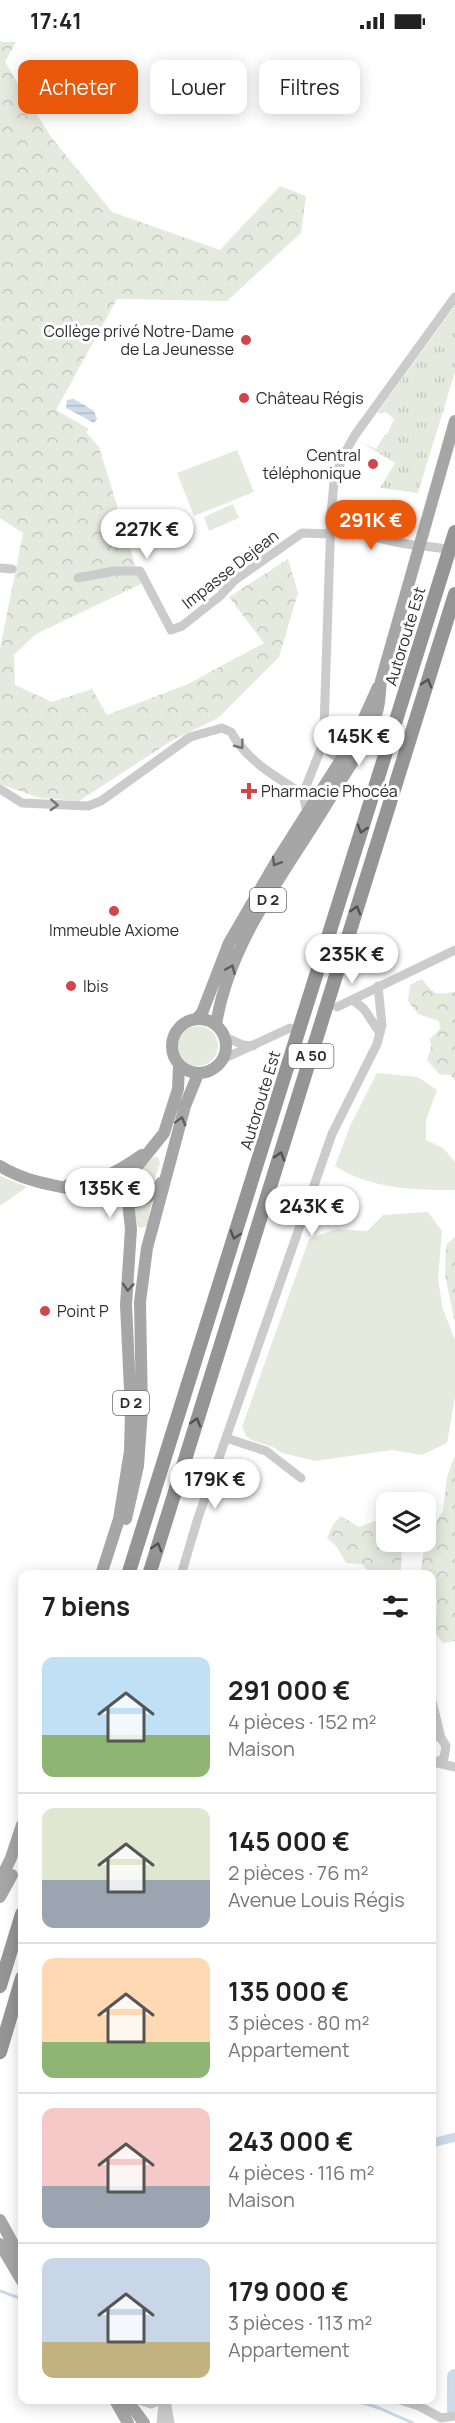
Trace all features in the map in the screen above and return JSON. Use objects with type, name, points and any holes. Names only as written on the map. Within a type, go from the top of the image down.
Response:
[{"type":"highway","name":"Autoroute Est","points":[[130,1570],[455,532]]},
{"type":"highway","name":"A 50","points":[[150,1570],[455,594]]},
{"type":"highway","points":[[0,1986],[18,1927]]},
{"type":"highway","points":[[0,2052],[18,1991]]},
{"type":"main road","name":"D 2","points":[[216,1025],[220,999],[245,940],[286,867],[363,744],[378,709],[381,681],[455,421]]},
{"type":"main road","name":"D 2","points":[[196,1019],[202,1012],[229,944],[276,862],[356,736],[371,698],[381,681]]},
{"type":"main road","points":[[196,1019],[206,1020],[216,1025],[225,1037],[226,1052],[217,1067],[198,1074],[179,1066],[171,1046],[174,1035],[184,1024],[196,1019]]},
{"type":"main road","name":"D 2","points":[[103,1570],[119,1519],[130,1451],[131,1411],[126,1305],[131,1228],[130,1182],[135,1169],[164,1133],[178,1089],[179,1066]]},
{"type":"main road","name":"D 2","points":[[110,1570],[132,1498],[138,1466],[142,1392],[140,1302],[147,1248],[185,1106],[198,1074]]},
{"type":"main road","points":[[56,1185],[85,1183],[115,1174],[159,1141]]},
{"type":"main road","points":[[0,1166],[25,1178],[129,1203],[152,1196],[168,1170]]},
{"type":"main road","points":[[104,1196],[118,1205],[131,1228]]},
{"type":"main road","points":[[0,1881],[18,1837]]},
{"type":"main road","points":[[0,1897],[18,1859]]},
{"type":"main road","points":[[0,2220],[18,2253]]},
{"type":"main road","points":[[0,2244],[18,2274]]},
{"type":"main road","points":[[117,2404],[128,2423]]},
{"type":"main road","points":[[130,2404],[144,2423]]},
{"type":"street","points":[[307,812],[303,794],[322,746],[324,728],[330,529],[334,482],[342,458],[369,415],[455,297]]},
{"type":"street","points":[[330,529],[455,551]]},
{"type":"street","name":"Impasse Dejean","points":[[78,578],[114,571],[140,571],[171,630],[182,626],[212,603],[235,580],[302,533],[330,529]]},
{"type":"street","points":[[0,568],[12,569]]},
{"type":"street","points":[[0,789],[22,803],[88,806],[100,801],[190,737],[222,728],[231,732],[238,745],[250,758],[303,794]]},
{"type":"street","points":[[322,746],[341,760],[346,767],[340,783]]},
{"type":"street","points":[[336,1007],[455,950]]},
{"type":"street","points":[[184,1570],[226,1438],[332,1134],[377,1044],[382,1024],[378,986]]},
{"type":"street","points":[[353,1000],[368,1014],[380,1033]]},
{"type":"street","points":[[223,1059],[290,1028]]},
{"type":"street","points":[[225,1037],[243,1045],[253,1046]]},
{"type":"street","points":[[226,1438],[266,1451],[301,1478]]},
{"type":"street","points":[[436,1736],[455,1760]]},
{"type":"street","points":[[436,1763],[444,1758],[446,1750]]},
{"type":"street","points":[[436,1764],[455,1767]]},
{"type":"street","points":[[161,2423],[163,2404]]},
{"type":"street","points":[[165,2404],[170,2423]]},
{"type":"street","points":[[413,2404],[441,2418],[455,2416]]},
{"type":"green space","points":[[0,42],[16,42],[5,62],[18,83],[18,114],[37,114],[51,137],[112,212],[220,250],[280,186],[306,196],[301,233],[227,301],[117,299],[56,410],[89,429],[86,432],[99,447],[141,584],[36,634],[14,655],[15,685],[52,702],[92,689],[107,715],[188,684],[264,643],[229,597],[288,559],[298,593],[279,657],[218,718],[171,741],[79,801],[40,798],[0,784],[0,649],[23,533],[0,518]]},
{"type":"green space","points":[[455,306],[455,372],[418,493],[380,488],[395,463],[359,441],[376,449],[385,434],[387,435],[394,419],[386,412],[381,414],[378,412]]},
{"type":"green space","points":[[237,450],[254,492],[194,516],[177,473]]},
{"type":"green space","points":[[233,504],[239,518],[209,531],[204,517]]},
{"type":"green space","points":[[422,979],[436,993],[455,992],[455,1081],[450,1075],[439,1074],[427,1060],[431,1048],[430,1039],[440,1029],[439,1021],[418,1014],[408,1001],[410,985]]},
{"type":"green space","points":[[198,1026],[206,1027],[212,1032],[217,1038],[217,1054],[212,1060],[206,1065],[198,1066],[190,1065],[184,1060],[179,1054],[178,1046],[179,1038],[184,1032],[190,1027]]},
{"type":"green space","points":[[377,1073],[418,1077],[437,1090],[426,1120],[426,1140],[443,1148],[455,1162],[455,1190],[393,1187],[378,1184],[349,1174],[335,1166],[350,1126]]},
{"type":"green space","points":[[154,1157],[158,1157],[160,1163],[152,1188],[133,1198],[138,1175]]},
{"type":"green space","points":[[124,1173],[127,1175],[121,1195],[106,1189],[106,1183]]},
{"type":"green space","points":[[0,1176],[27,1187],[0,1206]]},
{"type":"green space","points":[[152,1202],[147,1226],[140,1228],[137,1225],[134,1208]]},
{"type":"green space","points":[[428,1212],[442,1231],[438,1279],[443,1309],[455,1340],[455,1397],[447,1443],[422,1455],[392,1450],[315,1461],[282,1453],[273,1447],[251,1440],[246,1436],[242,1427],[309,1239],[336,1229],[367,1231],[383,1215]]},
{"type":"green space","points":[[455,1237],[455,1323],[445,1275],[446,1245]]},
{"type":"green space","points":[[455,1455],[455,1641],[443,1643],[436,1634],[436,1570],[421,1570],[424,1552],[436,1552],[436,1522],[443,1511],[447,1477]]},
{"type":"green space","points":[[341,1516],[359,1527],[376,1521],[376,1552],[402,1552],[401,1569],[367,1570],[362,1564],[346,1563],[337,1547],[327,1538],[334,1523]]},
{"type":"water","points":[[74,399],[94,411],[97,419],[94,423],[66,408],[67,400]]},
{"type":"waterway","points":[[436,2142],[455,2137]]},
{"type":"waterway","points":[[0,2291],[18,2298]]},
{"type":"waterway","points":[[455,2377],[455,2410]]},
{"type":"waterway","points":[[366,2404],[413,2423]]},
{"type":"place","name":"Collège privé Notre-Dame de La Jeunesse","points":[[246,340]]},
{"type":"place","name":"Château Régis","points":[[244,398]]},
{"type":"place","name":"Central téléphonique","points":[[373,464]]},
{"type":"place","name":"Pharmacie Phocéa","points":[[249,791]]},
{"type":"place","name":"Immeuble Axiome","points":[[114,911]]},
{"type":"place","name":"Ibis","points":[[71,986]]},
{"type":"place","name":"Point P","points":[[45,1311]]}]
